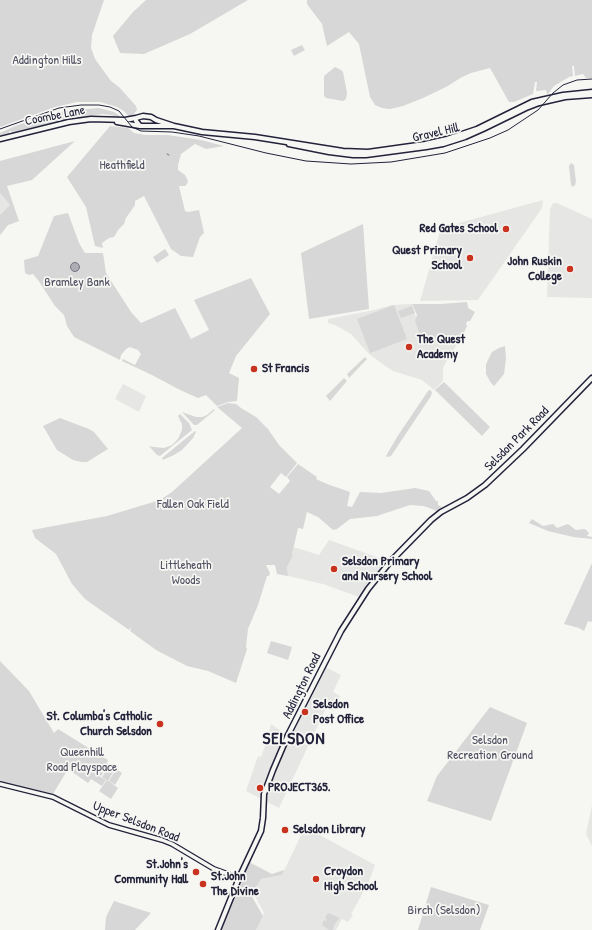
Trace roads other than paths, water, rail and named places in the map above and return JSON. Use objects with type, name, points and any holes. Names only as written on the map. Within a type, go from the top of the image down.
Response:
[{"type":"main road","name":"Gravel Hill","points":[[136,118],[143,116],[151,117],[174,126],[213,133],[278,140],[355,152],[425,144],[447,139],[469,132],[532,102],[563,94],[592,92]]},
{"type":"main road","name":"Gravel Hill","points":[[278,140],[295,146],[353,155],[366,155],[426,147],[447,143],[469,135],[539,103],[566,97],[592,95]]},
{"type":"main road","name":"Coombe Lane","points":[[0,139],[65,122],[92,119],[125,120],[136,118]]},
{"type":"main road","points":[[136,118],[136,121],[140,126]]},
{"type":"main road","name":"Coombe Lane","points":[[114,120],[121,123],[140,126]]},
{"type":"main road","points":[[152,127],[156,124],[156,120]]},
{"type":"main road","name":"Gravel Hill","points":[[140,126],[174,126]]},
{"type":"main road","name":"Selsdon Park Road","points":[[450,507],[485,486],[592,378]]},
{"type":"main road","name":"Addington Road","points":[[218,930],[260,831],[263,818],[264,794],[273,770],[294,723],[341,630],[380,573],[431,520],[450,507]]},
{"type":"main road","name":"Upper Selsdon Road","points":[[0,784],[53,797],[109,825],[172,844],[214,869],[239,878]]},
{"type":"tram line","points":[[0,129],[59,108],[81,105],[99,105],[110,107],[119,111],[132,127],[141,131],[172,132],[199,136],[266,153],[306,161],[351,164],[391,162],[445,153],[490,138],[508,130],[538,110],[553,93],[563,85],[577,80],[592,79]]},
{"type":"place","name":"Red Gates School","points":[[506,229]]},
{"type":"place","name":"Quest Primary School","points":[[470,258]]},
{"type":"place","name":"John Ruskin College","points":[[570,269]]},
{"type":"place","name":"The Quest Academy","points":[[409,347]]},
{"type":"place","name":"St Francis","points":[[254,369]]},
{"type":"place","name":"Selsdon Primary and Nursery School","points":[[334,569]]},
{"type":"place","name":"Selsdon Post Office","points":[[305,712]]},
{"type":"place","name":"St. Columba's Catholic Church Selsdon","points":[[160,724]]},
{"type":"place","name":"PROJECT365.","points":[[260,788]]},
{"type":"place","name":"Selsdon Library","points":[[285,830]]},
{"type":"place","name":"St.John's Community Hall","points":[[196,872]]},
{"type":"place","name":"Croydon High School","points":[[316,879]]},
{"type":"place","name":"St.John The Divine","points":[[203,884]]},
{"type":"district","name":"SELSDON","points":[[294,739]]},
{"type":"park label","name":"Addington Hills","points":[[47,61]]},
{"type":"park label","name":"Heathfield","points":[[122,166]]},
{"type":"park label","name":"Bramley Bank","points":[[77,283]]},
{"type":"park label","name":"Fallen Oak Field","points":[[193,505]]},
{"type":"park label","name":"Littleheath Woods","points":[[186,574]]},
{"type":"park label","name":"Selsdon Recreation Ground","points":[[490,748]]},
{"type":"park label","name":"Queenhill Road Playspace","points":[[82,760]]},
{"type":"park label","name":"Birch (Selsdon)","points":[[444,911]]}]
